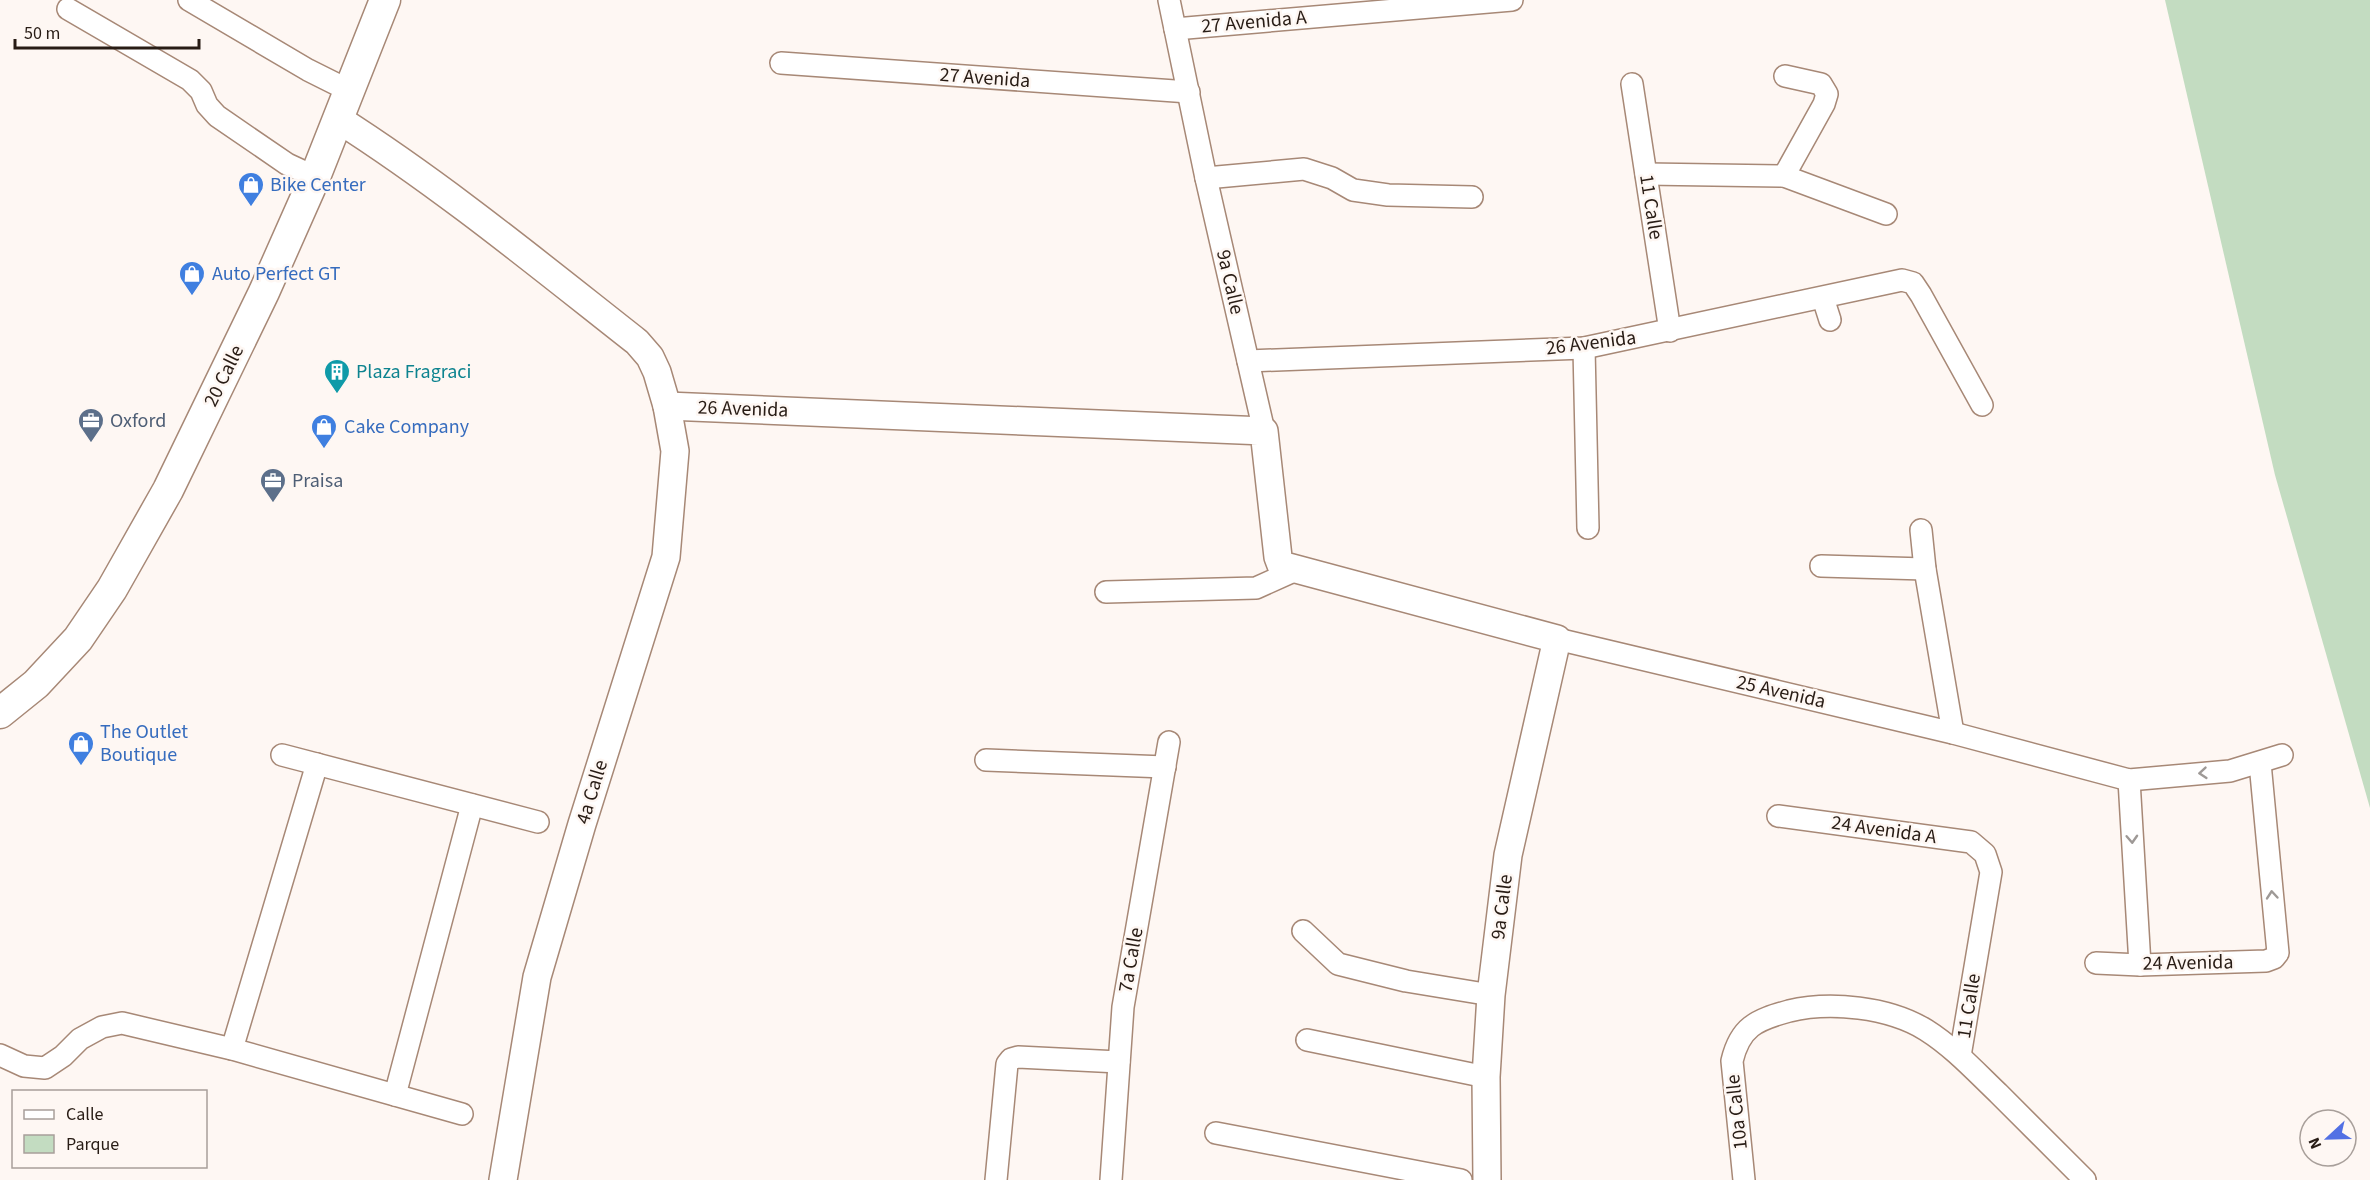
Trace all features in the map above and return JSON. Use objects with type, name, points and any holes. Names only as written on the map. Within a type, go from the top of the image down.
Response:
[{"type":"main road","name":"20 Calle","points":[[0,713],[36,684],[78,639],[112,589],[168,490],[264,292],[315,177],[385,0]]},
{"type":"street","points":[[189,0],[308,70],[350,91]]},
{"type":"street","name":"9a Calle","points":[[1169,0],[1206,178],[1264,431],[1278,557],[1288,567]]},
{"type":"street","name":"27 Avenida A","points":[[1175,29],[1406,5],[1512,0]]},
{"type":"street","points":[[68,9],[190,80],[201,91],[207,105],[217,116],[287,164],[315,177]]},
{"type":"street","name":"27 Avenida","points":[[781,63],[1189,92]]},
{"type":"street","points":[[1784,176],[1824,104],[1827,94],[1821,84],[1785,76]]},
{"type":"street","name":"11 Calle","points":[[1632,84],[1670,331]]},
{"type":"street","points":[[338,119],[383,148],[470,211],[637,342],[651,357],[667,406]]},
{"type":"street","points":[[1206,178],[1304,169],[1332,178],[1353,190],[1388,195],[1472,197]]},
{"type":"street","points":[[1646,174],[1784,176],[1887,214]]},
{"type":"street","name":"26 Avenida","points":[[1248,361],[1584,348],[1902,280],[1913,283],[1921,295],[1982,405]]},
{"type":"street","points":[[1823,298],[1830,320]]},
{"type":"street","points":[[1584,348],[1588,528]]},
{"type":"street","name":"26 Avenida","points":[[667,406],[1264,431]]},
{"type":"street","name":"4a Calle","points":[[503,1180],[537,977],[666,556],[675,451],[667,406]]},
{"type":"street","points":[[1921,530],[1925,568],[1953,733]]},
{"type":"street","points":[[1821,566],[1925,568]]},
{"type":"street","points":[[1106,592],[1256,588],[1288,567]]},
{"type":"street","name":"25 Avenida","points":[[1288,567],[1557,639],[1953,733],[2129,780],[2230,771],[2283,755]]},
{"type":"street","name":"9a Calle","points":[[1487,1180],[1486,1077],[1491,995],[1508,855],[1557,639]]},
{"type":"street","name":"7a Calle","points":[[1110,1180],[1123,1007],[1169,742]]},
{"type":"street","points":[[282,755],[538,822]]},
{"type":"street","points":[[986,760],[1165,767]]},
{"type":"street","name":"24 Avenida","points":[[2096,963],[2139,965],[2266,961],[2274,958],[2277,953],[2260,763]]},
{"type":"street","points":[[232,1049],[317,764]]},
{"type":"street","points":[[2129,780],[2139,965]]},
{"type":"street","points":[[395,1095],[472,805]]},
{"type":"street","name":"24 Avenida A","points":[[1778,816],[1971,842],[1985,854]]},
{"type":"street","name":"11 Calle","points":[[1985,854],[1991,872],[1960,1056],[2085,1180]]},
{"type":"street","points":[[1303,931],[1338,964],[1406,981],[1491,995]]},
{"type":"street","name":"10a Calle","points":[[1744,1180],[1732,1061],[1736,1044],[1747,1030],[1766,1017],[1805,1007],[1864,1008],[1925,1029],[1960,1056]]},
{"type":"street","points":[[0,1055],[24,1066],[45,1068],[63,1056],[80,1039],[102,1027],[122,1023],[232,1049],[462,1114]]},
{"type":"street","points":[[1307,1040],[1486,1077]]},
{"type":"street","points":[[996,1180],[1007,1064],[1011,1059],[1018,1057],[1119,1062]]},
{"type":"street","points":[[1216,1133],[1461,1180]]},
{"type":"green space","points":[[2165,0],[2370,0],[2370,808],[2275,475]]},
{"type":"place","name":"Bike Center","points":[[251,208]]},
{"type":"place","name":"Auto Perfect GT","points":[[192,297]]},
{"type":"place","name":"Plaza Fragraci","points":[[337,395]]},
{"type":"place","name":"Oxford","points":[[91,444]]},
{"type":"place","name":"Cake Company","points":[[324,450]]},
{"type":"place","name":"Praisa","points":[[273,504]]},
{"type":"place","name":"The Outlet Boutique","points":[[81,767]]}]
